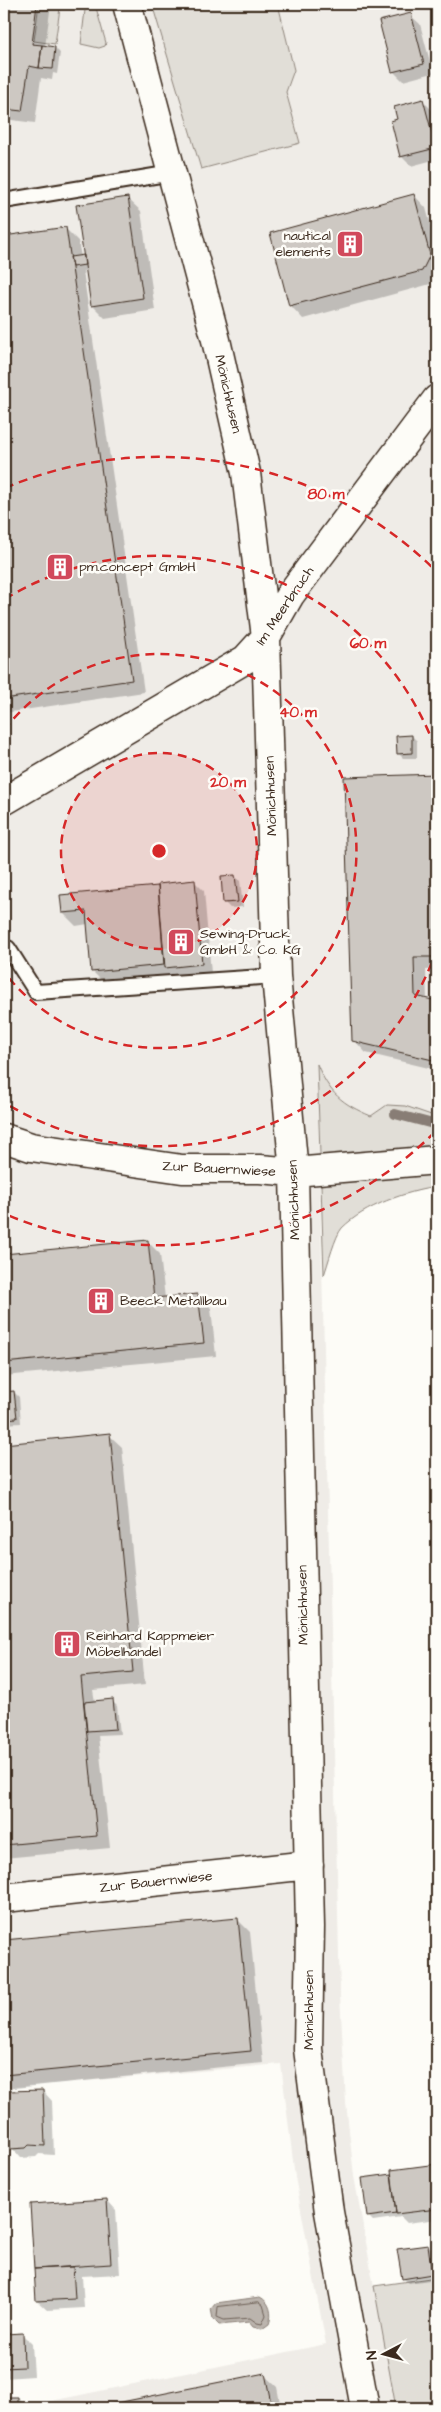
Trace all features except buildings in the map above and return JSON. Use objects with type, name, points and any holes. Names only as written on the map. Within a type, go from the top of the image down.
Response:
[{"type":"street","name":"Mönichhusen","points":[[127,4],[216,340],[246,473],[266,637],[276,976],[294,1172],[308,1865],[308,2049],[329,2212],[365,2408]]},
{"type":"street","name":"Im Meerbruch","points":[[4,801],[246,659],[266,637],[290,595],[437,399]]},
{"type":"street","name":"Zur Bauernwiese","points":[[4,1138],[30,1147],[182,1169],[260,1169],[294,1172],[437,1160]]},
{"type":"street","name":"Zur Bauernwiese","points":[[4,1898],[308,1865]]},
{"type":"lane","points":[[4,201],[172,172]]},
{"type":"lane","points":[[8,948],[36,992],[276,976]]},
{"type":"shaded area","points":[[4,4],[39,4],[34,41],[55,43],[60,8],[86,10],[81,44],[102,47],[106,43],[95,4],[152,4],[201,168],[300,143],[286,92],[294,69],[278,4],[437,4],[437,1117],[405,1106],[387,1105],[371,1116],[347,1106],[325,1084],[317,1066],[340,1995],[346,2103],[354,2176],[396,2408],[18,2408],[326,2344],[295,2177],[281,2064],[4,2088]]},
{"type":"shaded area","points":[[39,4],[95,4],[106,43],[105,46],[99,48],[81,44],[85,10],[60,8],[55,44],[34,41]]},
{"type":"shaded area","points":[[152,4],[278,4],[294,70],[286,92],[300,143],[201,169]]},
{"type":"shaded area","points":[[317,1064],[326,1083],[344,1102],[371,1116],[387,1105],[405,1106],[437,1117],[437,1187],[413,1192],[386,1201],[351,1220],[339,1232],[324,1275]]},
{"type":"shaded area","points":[[437,2277],[437,2408],[396,2408],[374,2286]]},
{"type":"water","points":[[260,2297],[266,2302],[271,2312],[269,2324],[262,2329],[253,2327],[249,2322],[219,2325],[213,2319],[211,2309],[216,2303]]},
{"type":"waterway","points":[[395,1114],[437,1125]]},
{"type":"place","name":"nautical elements","points":[[350,244]]},
{"type":"place","name":"pm.concept GmbH","points":[[60,567]]},
{"type":"place","name":"Sewing-Druck GmbH & Co. KG","points":[[181,942]]},
{"type":"place","name":"Beeck Metallbau","points":[[101,1301]]},
{"type":"place","name":"Reinhard Kappmeier Möbelhandel","points":[[67,1644]]}]
